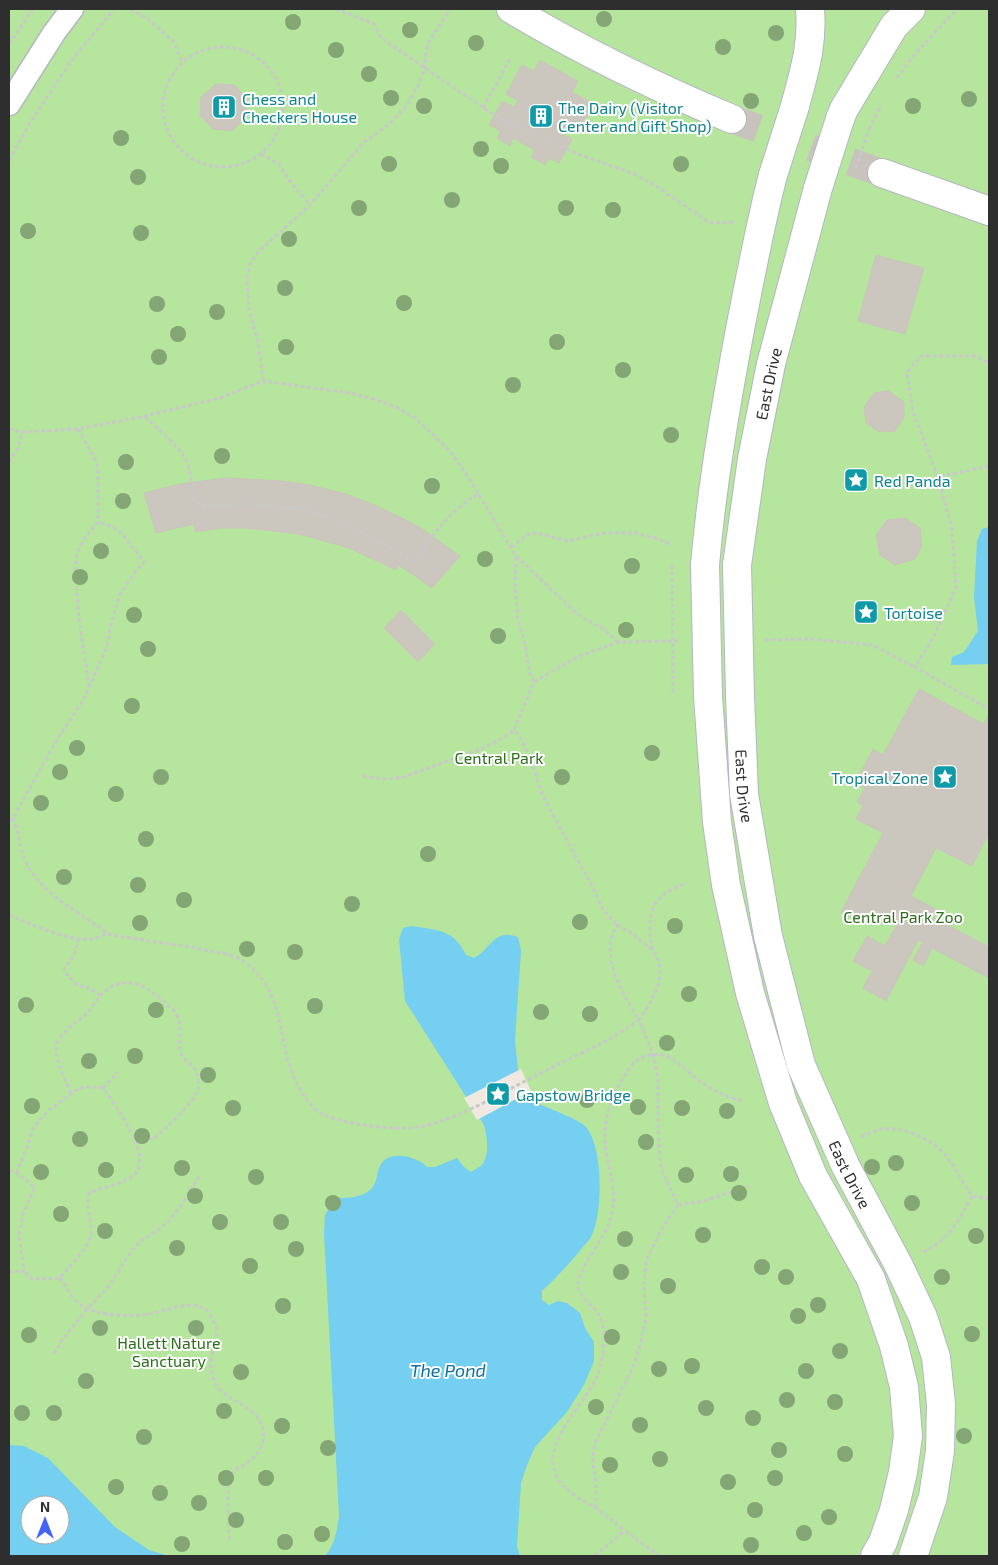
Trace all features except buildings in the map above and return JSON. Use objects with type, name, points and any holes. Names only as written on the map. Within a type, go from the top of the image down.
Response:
[{"type":"street","points":[[9,104],[54,32],[72,9]]},
{"type":"street","points":[[511,9],[582,50],[631,75],[732,119]]},
{"type":"street","points":[[810,9],[810,46],[795,106],[761,222],[730,380],[709,521],[705,565],[708,696],[717,822],[726,885],[750,993],[784,1103],[813,1176],[870,1279],[894,1346],[904,1387],[908,1436],[904,1472],[894,1510],[875,1556]]},
{"type":"street","name":"East Drive","points":[[911,9],[894,26],[844,109],[818,188],[771,364],[752,460],[737,566],[744,794],[768,936],[801,1065],[846,1167],[898,1264],[923,1317],[936,1357],[941,1404],[940,1451],[933,1497],[913,1556]]},
{"type":"street","points":[[882,173],[989,211]]},
{"type":"path","points":[[9,44],[33,9]]},
{"type":"path","points":[[9,160],[30,123],[71,61],[114,9]]},
{"type":"path","points":[[130,9],[147,18],[173,41],[182,62]]},
{"type":"path","points":[[336,9],[374,24],[381,38],[491,113],[578,154],[634,174],[656,186],[710,223],[761,222]]},
{"type":"path","points":[[263,381],[258,343],[249,310],[247,282],[250,264],[257,252],[310,205],[364,142],[387,126],[405,108],[418,86],[425,68],[426,50],[430,40],[450,9]]},
{"type":"path","points":[[894,83],[913,56],[957,9]]},
{"type":"path","points":[[216,47],[236,48],[254,55],[269,68],[279,84],[283,102],[281,122],[274,139],[261,154],[245,163],[226,167],[208,166],[191,158],[177,146],[167,130],[162,113],[163,94],[170,77],[182,62],[198,52],[216,47]]},
{"type":"path","points":[[483,108],[511,57]]},
{"type":"path","points":[[853,176],[869,129],[882,103]]},
{"type":"path","points":[[261,154],[279,164],[289,180],[310,205]]},
{"type":"path","points":[[916,667],[932,640],[956,588],[952,529],[938,477],[913,412],[907,372],[921,356],[975,356],[989,364]]},
{"type":"path","points":[[9,429],[22,432],[78,429],[220,398],[263,381],[350,393],[374,399],[398,408],[415,418],[449,450],[465,472],[516,556],[573,610],[605,630],[618,642]]},
{"type":"path","points":[[144,416],[168,438],[186,459],[193,499],[203,506],[250,504],[304,509],[336,520],[412,560],[418,557],[445,520],[460,506],[478,494]]},
{"type":"path","points":[[78,429],[96,461],[98,470],[98,522],[84,539],[77,553],[75,569],[79,619],[89,685]]},
{"type":"path","points":[[9,462],[18,448],[22,432]]},
{"type":"path","points":[[938,477],[989,466]]},
{"type":"path","points":[[9,821],[13,818],[55,743],[84,697],[106,649],[119,596],[144,562],[124,536],[115,528],[98,522]]},
{"type":"path","points":[[511,547],[530,533],[568,541],[603,533],[636,532],[672,545]]},
{"type":"path","points":[[516,556],[515,584],[518,619],[526,649],[529,672],[534,682]]},
{"type":"path","points":[[672,564],[673,695]]},
{"type":"path","points":[[827,640],[872,645],[916,667],[989,709]]},
{"type":"path","points":[[362,776],[381,779],[401,778],[481,749],[514,730],[534,682],[577,657],[618,642],[647,641]]},
{"type":"path","points":[[514,730],[520,737],[531,760],[541,791],[549,808],[591,884],[602,908],[617,925],[652,950]]},
{"type":"path","points":[[13,818],[18,830],[20,847],[28,865],[40,884],[50,894],[90,920],[107,934]]},
{"type":"path","points":[[9,915],[49,931],[78,938],[92,939],[107,934],[215,951],[241,960],[263,979],[277,1006],[290,1065],[297,1084],[316,1110],[331,1118],[351,1123],[417,1127],[458,1115],[604,1042],[639,1020],[648,1008],[658,986],[660,972],[658,961],[652,950],[650,922],[653,908],[666,892],[686,883]]},
{"type":"path","points":[[617,925],[614,930],[610,951],[611,964],[626,998],[639,1020],[653,1054],[658,1079],[658,1128],[661,1168],[678,1205]]},
{"type":"path","points":[[78,938],[76,954],[73,960],[64,968],[65,972],[77,985],[89,988],[100,995]]},
{"type":"path","points":[[71,1093],[58,1061],[56,1048],[64,1031],[87,1013],[100,995],[115,986],[127,982],[136,983],[158,997],[175,1011],[181,1031],[181,1053],[197,1071],[199,1087],[195,1097],[168,1128],[153,1139],[134,1138]]},
{"type":"path","points":[[660,1556],[624,1531],[596,1508],[568,1491],[555,1472],[553,1463],[561,1433],[598,1372],[603,1351],[603,1330],[600,1320],[596,1311],[578,1289],[578,1283],[586,1264],[604,1235],[614,1205],[605,1135],[610,1102],[614,1091],[633,1063],[639,1058],[653,1054],[668,1057],[720,1094],[743,1102]]},
{"type":"path","points":[[103,1088],[118,1072]]},
{"type":"path","points":[[16,1173],[33,1128],[49,1110],[79,1088],[103,1088]]},
{"type":"path","points":[[9,1170],[35,1187],[23,1214],[19,1234],[24,1270],[32,1279],[60,1278],[82,1252],[91,1234],[87,1199],[90,1192],[134,1174],[140,1166],[134,1138],[124,1119],[103,1088]]},
{"type":"path","points":[[861,1137],[883,1128],[894,1128],[918,1135],[930,1142],[945,1155],[972,1196],[989,1199]]},
{"type":"path","points":[[54,1354],[62,1340],[109,1286],[132,1250],[141,1241],[158,1230],[180,1207],[200,1174]]},
{"type":"path","points":[[596,1508],[596,1484],[592,1452],[596,1440],[632,1369],[640,1346],[646,1318],[644,1287],[646,1260],[663,1227],[678,1205],[704,1201],[749,1186]]},
{"type":"path","points":[[898,1264],[932,1248],[947,1236],[960,1220],[972,1196]]},
{"type":"path","points":[[9,1272],[24,1270]]},
{"type":"path","points":[[60,1278],[80,1304],[88,1308],[116,1315],[134,1316],[162,1312],[182,1305],[192,1306],[206,1310],[215,1324],[216,1343],[210,1362],[213,1377],[218,1388],[248,1408],[263,1429],[261,1449],[255,1457],[233,1471],[228,1489],[228,1540]]},
{"type":"path","points":[[595,1556],[624,1531]]},
{"type":"green space","name":"Central Park","points":[[9,9],[989,9],[989,1556],[9,1556]]},
{"type":"water","points":[[989,527],[989,664],[951,665],[952,657],[964,652],[978,631],[974,598],[977,541],[982,529]]},
{"type":"water","name":"The Pond","points":[[411,926],[436,930],[450,935],[461,946],[466,955],[474,958],[493,941],[503,935],[518,937],[521,951],[515,1040],[518,1070],[533,1101],[582,1123],[591,1136],[596,1149],[600,1180],[598,1213],[591,1237],[542,1291],[542,1300],[549,1305],[558,1301],[567,1303],[580,1313],[585,1328],[594,1342],[594,1361],[584,1385],[567,1412],[535,1447],[527,1465],[521,1483],[517,1546],[520,1556],[325,1556],[333,1542],[339,1516],[324,1233],[325,1215],[336,1198],[355,1197],[364,1194],[372,1188],[380,1166],[389,1157],[410,1157],[427,1167],[435,1167],[457,1158],[471,1172],[485,1161],[487,1150],[484,1125],[405,1001],[399,939],[403,928]]},
{"type":"water","points":[[9,1445],[24,1446],[48,1458],[115,1527],[149,1550],[169,1556],[9,1556]]},
{"type":"pier","name":"Gapstow Bridge","points":[[521,1069],[531,1091],[477,1120],[464,1098]]},
{"type":"tunnel","points":[[732,119],[882,173]]},
{"type":"place","name":"Chess and Checkers House","points":[[224,107]]},
{"type":"place","name":"The Dairy (Visitor Center and Gift Shop)","points":[[541,116]]},
{"type":"place","name":"Red Panda","points":[[856,480]]},
{"type":"place","name":"Tortoise","points":[[866,612]]},
{"type":"place","name":"Tropical Zone","points":[[945,777]]},
{"type":"place","name":"Gapstow Bridge","points":[[498,1094]]},
{"type":"park label","name":"Central Park Zoo","points":[[903,916]]},
{"type":"park label","name":"Hallett Nature Sanctuary","points":[[169,1351]]}]
